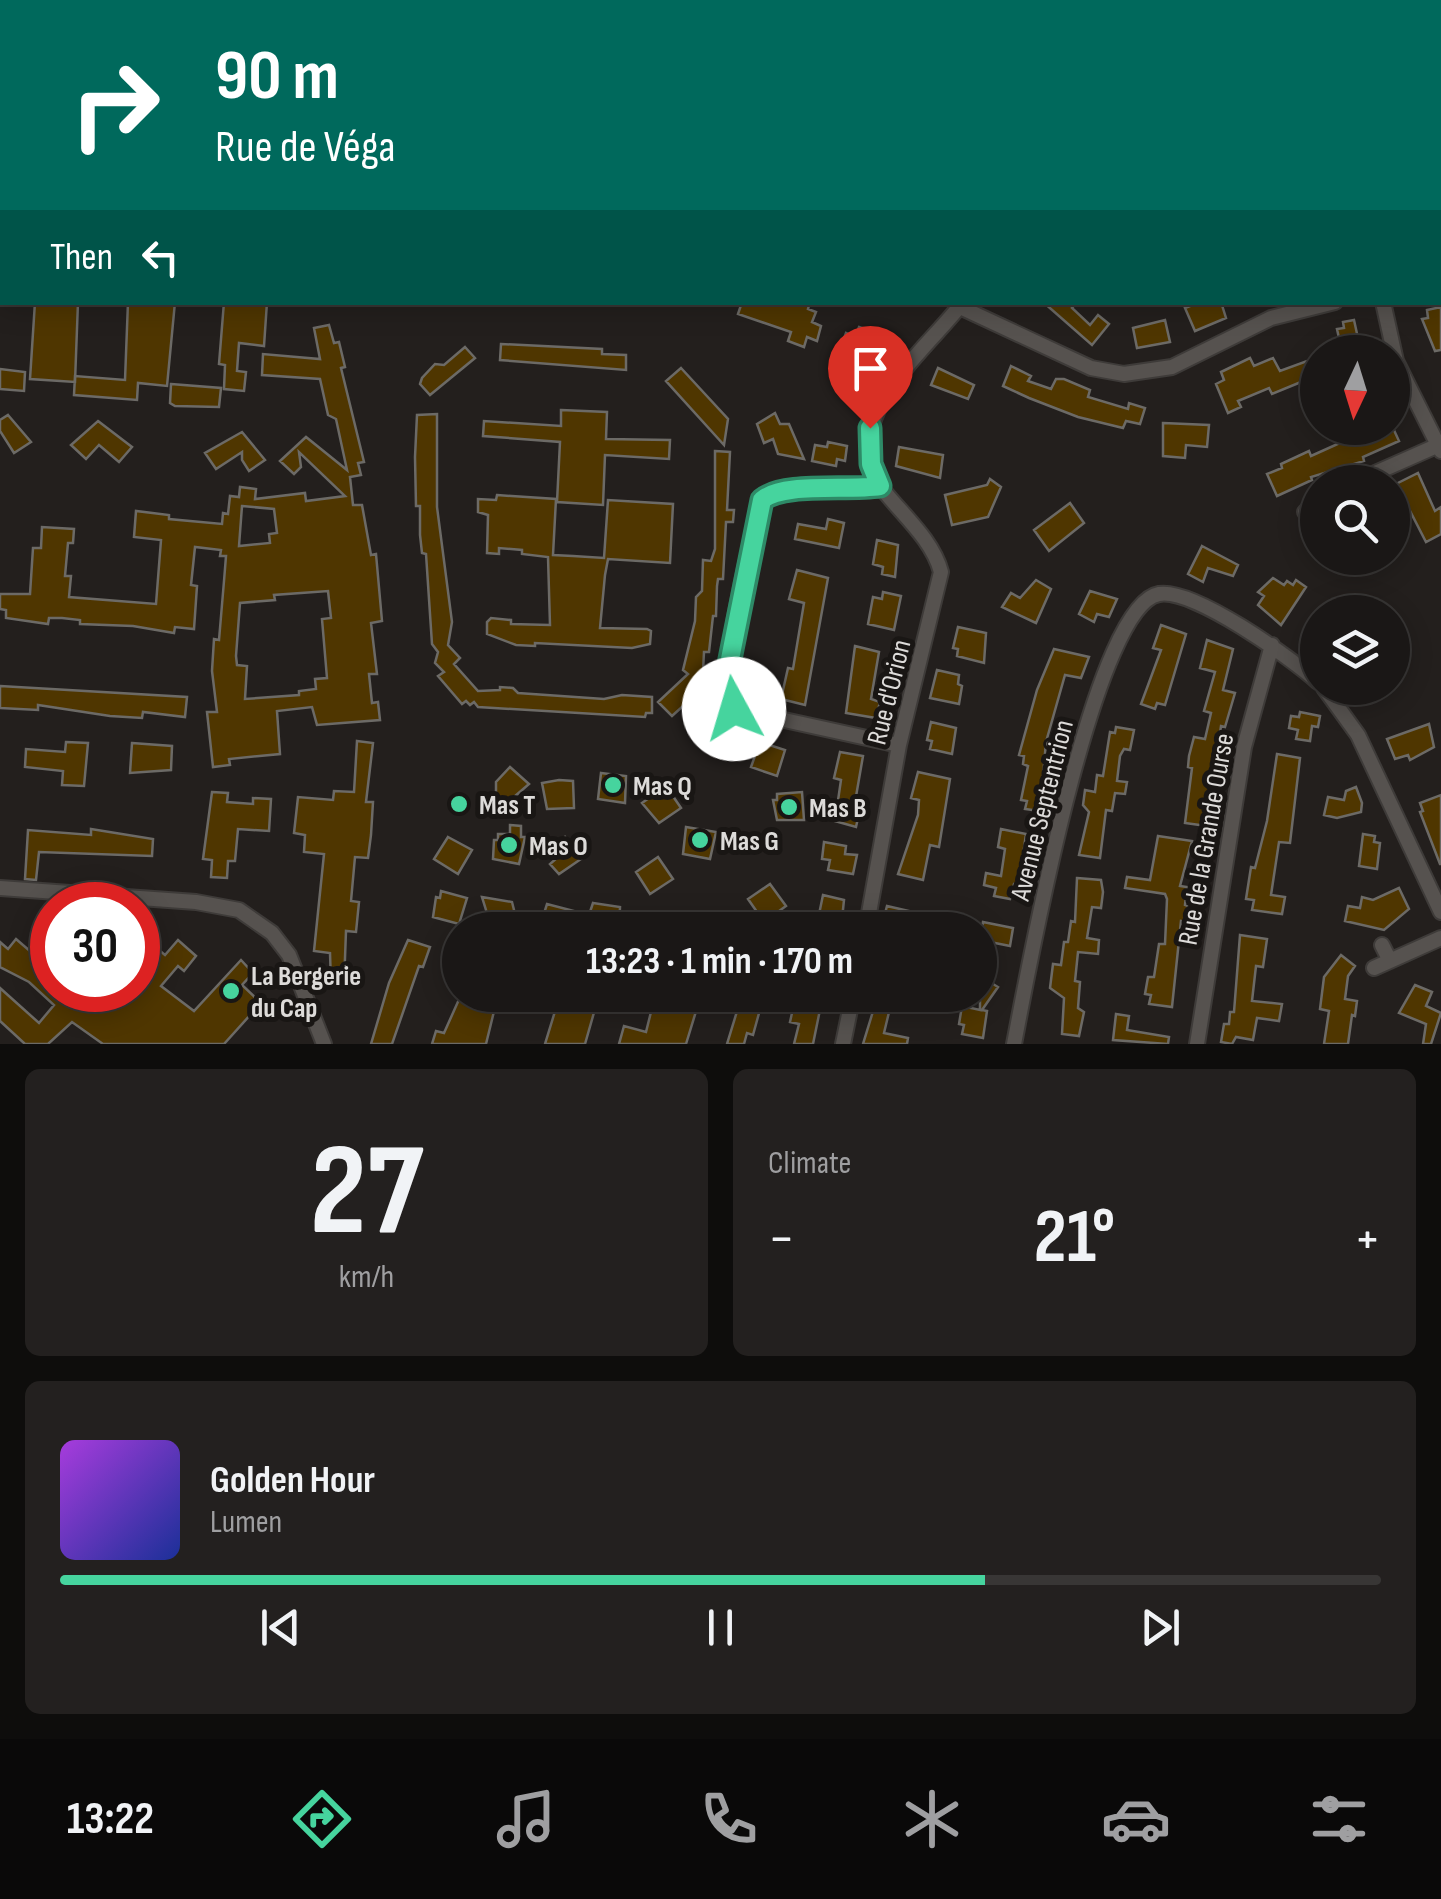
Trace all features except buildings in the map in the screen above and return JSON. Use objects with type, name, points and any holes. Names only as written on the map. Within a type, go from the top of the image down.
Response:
[{"type":"street","points":[[900,745],[734,709],[724,693],[752,534],[762,500],[786,488],[845,491],[880,486],[871,464],[869,444],[877,407],[962,305],[1092,368],[1124,374],[1172,367],[1272,318],[1323,305]]},
{"type":"street","points":[[1384,305],[1396,360],[1440,447],[1396,465]]},
{"type":"street","name":"Rue d'Orion","points":[[869,912],[900,745],[941,572],[933,551],[880,486]]},
{"type":"street","name":"Avenue Septentrion","points":[[1014,1044],[1072,769],[1103,681],[1134,614],[1155,594],[1174,595],[1272,645]]},
{"type":"street","points":[[1272,645],[1300,668]]},
{"type":"street","name":"Rue de la Grande Ourse","points":[[1198,1044],[1244,747],[1272,645]]},
{"type":"street","points":[[1335,705],[1372,762],[1441,912]]},
{"type":"street","points":[[0,888],[196,902],[239,910],[272,933],[289,955],[324,1044]]},
{"type":"street","points":[[1374,968],[1441,938]]},
{"type":"street","points":[[1382,944],[1390,961]]},
{"type":"street","points":[[842,1044],[849,1012]]},
{"type":"place","name":"Mas Q","points":[[613,785]]},
{"type":"place","name":"Mas T","points":[[459,804]]},
{"type":"place","name":"Mas B","points":[[789,807]]},
{"type":"place","name":"Mas G","points":[[700,840]]},
{"type":"place","name":"Mas O","points":[[509,845]]},
{"type":"place","name":"La Bergerie du Cap","points":[[231,991]]},
{"type":"route","points":[[734,709],[724,693],[725,684],[752,534],[762,500],[786,488],[845,491],[880,486],[871,464],[870,428]]}]
